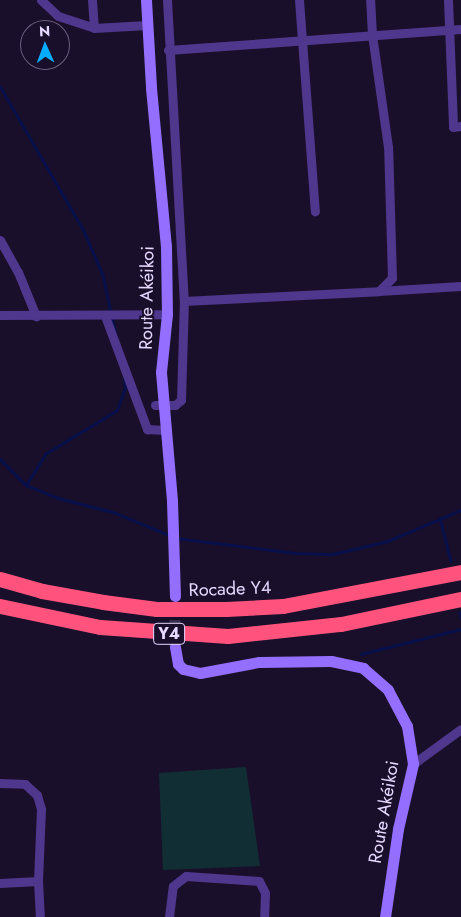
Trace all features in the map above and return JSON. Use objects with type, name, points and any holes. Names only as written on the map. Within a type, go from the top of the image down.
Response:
[{"type":"highway","name":"Rocade Y4","points":[[0,579],[42,591],[157,609],[226,609],[283,606],[461,572]]},
{"type":"highway","name":"Y4","points":[[0,606],[100,627],[228,636],[331,625],[461,599]]},
{"type":"street","points":[[41,0],[58,16],[94,28],[147,25]]},
{"type":"street","points":[[92,0],[94,28]]},
{"type":"street","name":"Route Akéikoi","points":[[146,0],[164,223],[167,314],[159,406],[165,430],[172,501],[175,596]]},
{"type":"street","points":[[159,406],[175,405],[181,400],[184,301],[168,50],[167,0]]},
{"type":"street","points":[[299,0],[315,211]]},
{"type":"street","points":[[370,0],[372,35],[388,147],[392,269],[392,278],[379,291]]},
{"type":"street","points":[[448,0],[453,127],[461,126]]},
{"type":"street","points":[[168,50],[461,29]]},
{"type":"street","points":[[0,240],[18,272],[36,316]]},
{"type":"street","points":[[184,301],[461,286]]},
{"type":"street","points":[[0,315],[105,316],[167,314]]},
{"type":"street","points":[[105,316],[147,428],[165,430]]},
{"type":"street","name":"Route Akéikoi","points":[[175,647],[178,664],[183,669],[200,673],[294,660],[331,661],[364,668],[388,690],[403,713],[411,738],[413,764],[398,828],[385,917]]},
{"type":"street","points":[[413,764],[461,729]]},
{"type":"street","points":[[0,783],[25,784],[37,795],[41,809],[38,881],[40,917]]},
{"type":"street","points":[[169,917],[173,886],[186,876],[259,881],[265,893],[264,917]]},
{"type":"street","points":[[0,883],[38,881]]},
{"type":"green space","points":[[246,767],[260,866],[163,870],[159,773]]},
{"type":"waterway","points":[[0,86],[84,231],[103,275],[111,312]]},
{"type":"waterway","points":[[112,317],[116,334]]},
{"type":"waterway","points":[[26,485],[45,454],[117,410],[125,388],[124,379]]},
{"type":"waterway","points":[[0,459],[26,485],[58,498],[113,512],[169,535]]},
{"type":"waterway","points":[[176,538],[297,553],[333,554],[388,541],[461,510]]},
{"type":"waterway","points":[[440,518],[451,561]]},
{"type":"waterway","points":[[460,612],[461,617]]},
{"type":"waterway","points":[[361,654],[461,629]]},
{"type":"tunnel","points":[[175,603],[175,647]]}]
